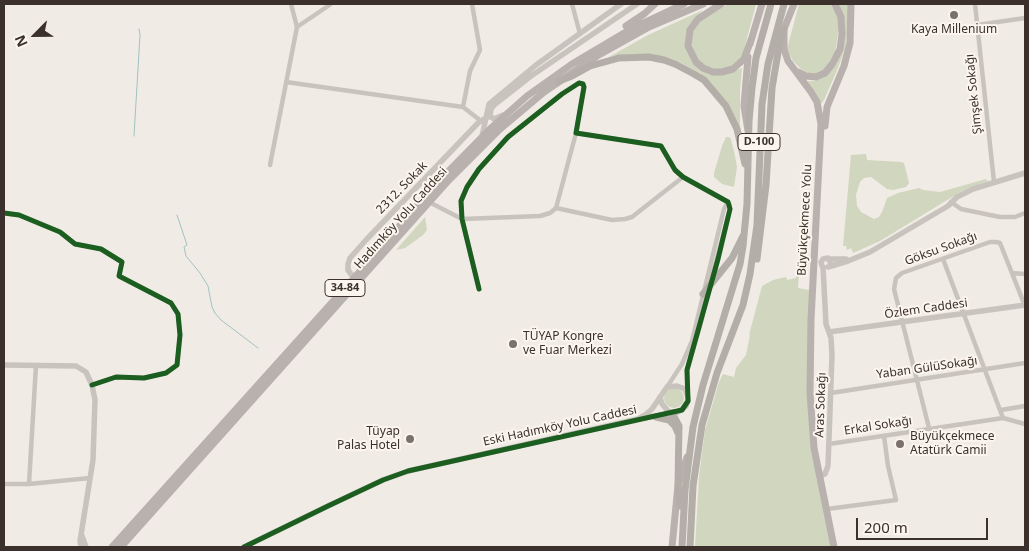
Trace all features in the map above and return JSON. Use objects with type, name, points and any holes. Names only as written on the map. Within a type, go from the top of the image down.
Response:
[{"type":"highway","name":"D-100","points":[[682,547],[682,522],[690,445],[704,385],[740,264],[745,231],[749,135],[756,58],[771,4]]},
{"type":"highway","name":"D-100","points":[[690,547],[693,486],[702,425],[713,385],[739,320],[748,283],[756,225],[762,104],[768,64],[784,4]]},
{"type":"highway","points":[[748,283],[752,276],[759,248],[766,185],[772,88],[784,29]]},
{"type":"highway","points":[[560,81],[595,64],[631,57],[664,60],[694,74],[717,94],[732,116],[740,138],[748,180]]},
{"type":"highway","points":[[703,294],[732,258],[745,231]]},
{"type":"highway","points":[[671,413],[679,426],[678,485],[682,522]]},
{"type":"highway","points":[[656,417],[672,423],[679,437]]},
{"type":"main road","points":[[596,48],[655,4]]},
{"type":"main road","name":"Hadımköy Yolu Caddesi","points":[[112,547],[354,278],[432,188],[482,136],[507,113],[554,76],[596,48],[635,26],[684,4]]},
{"type":"main road","name":"Hadımköy Yolu Caddesi","points":[[122,547],[430,202],[494,134],[530,103],[560,81],[625,40],[649,27],[703,4]]},
{"type":"main road","points":[[721,4],[698,20],[690,30],[688,46],[696,62],[713,72],[733,69],[744,59],[762,4]]},
{"type":"main road","points":[[794,4],[784,29],[784,49],[788,61],[817,102],[821,124],[820,153]]},
{"type":"main road","points":[[795,71],[806,76],[816,77],[825,73],[833,63],[840,49],[842,34],[841,17],[835,4]]},
{"type":"main road","points":[[820,153],[827,107],[844,66],[850,43],[851,4]]},
{"type":"main road","points":[[749,135],[745,119],[744,92],[751,40]]},
{"type":"main road","name":"Büyükçekmece Yolu","points":[[820,153],[811,320],[811,412],[814,448],[834,547]]},
{"type":"main road","points":[[672,547],[678,485],[690,445]]},
{"type":"street","points":[[270,165],[297,27],[291,4]]},
{"type":"street","points":[[297,27],[331,4]]},
{"type":"street","points":[[463,107],[470,71],[480,50],[472,4]]},
{"type":"street","points":[[572,4],[580,34]]},
{"type":"street","name":"2312. Sokak","points":[[482,136],[489,104],[497,96],[544,59],[621,4]]},
{"type":"street","name":"2312. Sokak","points":[[354,278],[348,270],[350,258],[485,119],[494,105],[531,76],[633,4]]},
{"type":"street","name":"Şimşek Sokağı","points":[[975,4],[994,182]]},
{"type":"street","points":[[977,25],[1025,18]]},
{"type":"street","points":[[286,82],[463,107],[485,119],[494,119],[507,113]]},
{"type":"street","points":[[430,202],[462,219],[540,216],[556,208],[576,133],[584,94],[583,84],[579,83],[562,94],[506,139],[479,169],[466,187],[461,201],[462,219],[479,289]]},
{"type":"street","points":[[576,133],[661,146],[675,170],[683,177],[728,202]]},
{"type":"street","points":[[814,272],[865,251],[973,189],[1025,173]]},
{"type":"street","points":[[556,208],[612,220],[625,219],[632,217],[683,177]]},
{"type":"street","name":"Eski Hadımköy Yolu Caddesi","points":[[638,419],[645,416],[652,409],[685,358],[699,321],[712,254],[724,209],[728,202]]},
{"type":"street","name":"Eski Hadımköy Yolu Caddesi","points":[[244,547],[383,480],[408,471],[638,419],[678,412],[686,406],[688,397],[687,370],[699,321],[718,259],[730,209],[728,202]]},
{"type":"street","points":[[951,202],[961,209],[1000,217],[1015,217],[1025,213]]},
{"type":"street","points":[[4,213],[19,215],[60,232],[75,244],[101,249],[122,262],[120,276],[171,303],[178,314],[180,335],[177,365],[166,373],[144,378],[116,377],[92,386]]},
{"type":"street","name":"Göksu Sokağı","points":[[903,322],[894,290],[896,278],[902,273],[990,242],[1000,243],[1012,274]]},
{"type":"street","points":[[712,254],[718,259]]},
{"type":"street","points":[[814,255],[836,262]]},
{"type":"street","points":[[824,267],[821,261],[827,259]]},
{"type":"street","points":[[943,259],[1003,418],[1025,424]]},
{"type":"street","name":"Aras Sokağı","points":[[820,476],[825,474],[828,466],[832,393],[832,344],[826,324],[824,267]]},
{"type":"street","points":[[1025,274],[1012,274],[1025,305]]},
{"type":"street","name":"Özlem Caddesi","points":[[829,332],[1025,305]]},
{"type":"street","points":[[903,322],[929,428]]},
{"type":"street","name":"Yaban GülüSokağı","points":[[832,393],[1025,364]]},
{"type":"street","points":[[4,365],[76,366],[86,372],[92,386],[95,400],[93,460],[81,547]]},
{"type":"street","points":[[28,484],[36,365]]},
{"type":"street","points":[[667,386],[681,387],[685,389],[687,394]]},
{"type":"street","points":[[660,397],[662,404],[671,413]]},
{"type":"street","points":[[1001,410],[1025,406]]},
{"type":"street","name":"Erkal Sokağı","points":[[829,444],[1003,418]]},
{"type":"street","points":[[827,509],[896,500],[888,466],[884,436]]},
{"type":"street","points":[[4,484],[28,484],[90,478]]},
{"type":"street","points":[[82,534],[86,547]]},
{"type":"green space","points":[[728,4],[756,4],[742,57],[734,65],[725,69],[715,69],[701,64],[692,50],[691,40],[693,31],[704,17]]},
{"type":"green space","points":[[799,4],[833,4],[838,15],[839,27],[835,53],[826,69],[818,74],[810,74],[801,69],[793,61],[787,49]]},
{"type":"green space","points":[[839,4],[849,4],[846,46],[821,104],[807,81],[814,81],[824,77],[837,64],[845,36],[845,23]]},
{"type":"green space","points":[[703,10],[686,33],[686,49],[693,63],[729,73],[742,68],[740,129],[729,105],[700,73],[672,59],[631,54],[609,57],[648,35]]},
{"type":"green space","points":[[726,137],[731,139],[737,167],[734,187],[722,184],[714,177]]},
{"type":"green space","points":[[866,154],[867,160],[904,163],[909,183],[906,187],[893,190],[887,189],[871,177],[864,178],[860,182],[856,195],[857,206],[861,212],[874,219],[879,217],[887,198],[898,193],[919,188],[940,192],[986,179],[988,181],[962,191],[880,241],[853,253],[851,248],[847,250],[846,246],[843,246],[851,155]]},
{"type":"green space","points":[[425,217],[427,230],[423,235],[405,248],[396,250]]},
{"type":"green space","points":[[796,272],[799,272],[798,288],[809,290],[808,399],[832,547],[695,547],[699,477],[705,430],[719,382],[723,374],[734,377],[736,368],[746,355],[749,335],[762,286],[773,280],[786,277],[787,280],[796,278]]},
{"type":"green space","points":[[674,388],[681,391],[684,398],[681,405],[674,408],[667,405],[664,398],[667,391]]},
{"type":"waterway","points":[[134,136],[139,29]]},
{"type":"waterway","points":[[177,215],[187,245],[184,247],[186,256],[208,286],[215,313],[221,320],[258,348]]},
{"type":"cycle path","points":[[244,547],[383,480],[408,471],[682,410],[688,401],[687,370],[718,259],[730,209],[728,202],[683,177],[675,170],[661,146],[576,133],[584,87],[583,84],[579,83],[562,94],[508,137],[479,169],[467,187],[461,201],[462,219],[479,289]]},
{"type":"cycle path","points":[[4,213],[19,215],[60,232],[75,244],[101,249],[122,262],[119,276],[171,303],[178,314],[180,335],[177,365],[166,373],[144,378],[116,377],[92,385]]},
{"type":"place","name":"Kaya Millenium","points":[[954,15]]},
{"type":"place","name":"TÜYAP Kongre ve Fuar Merkezi","points":[[513,344]]},
{"type":"place","name":"Tüyap Palas Hotel","points":[[410,439]]},
{"type":"place","name":"Büyükçekmece Atatürk Camii","points":[[900,444]]}]
